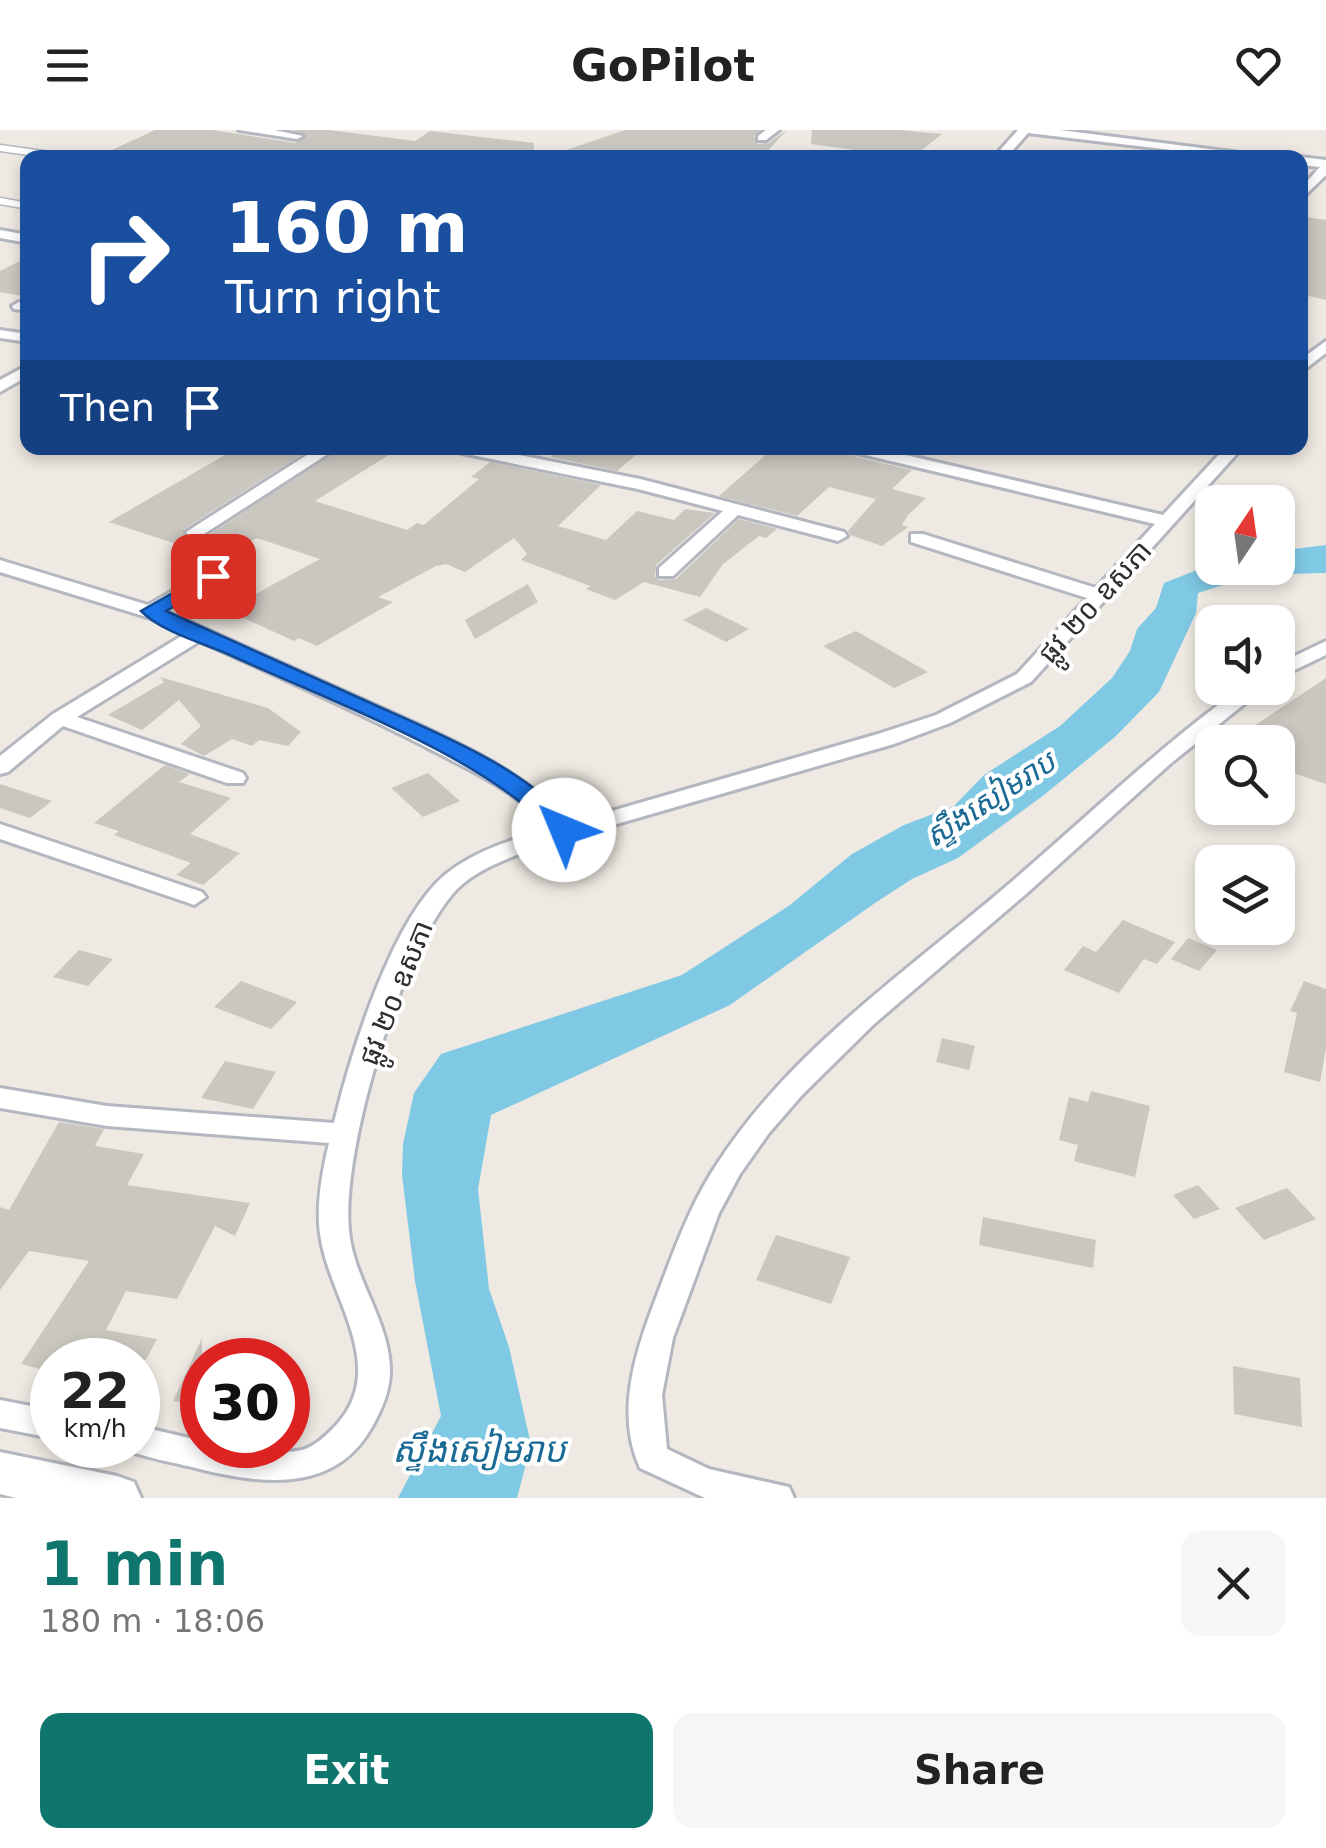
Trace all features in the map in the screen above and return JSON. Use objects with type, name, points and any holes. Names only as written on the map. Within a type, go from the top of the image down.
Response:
[{"type":"main road","points":[[0,1473],[117,1498]]},
{"type":"street","points":[[245,130],[296,136]]},
{"type":"street","points":[[1007,150],[1027,130],[1205,150]]},
{"type":"street","points":[[1153,144],[1163,130]]},
{"type":"street","points":[[1308,187],[1326,166]]},
{"type":"street","points":[[195,532],[318,455]]},
{"type":"street","points":[[497,455],[640,484],[838,536]]},
{"type":"street","points":[[887,455],[1169,522]]},
{"type":"street","name":"ផ្លូវ ២០ ឧសភា","points":[[160,1444],[273,1467],[310,1463],[340,1444],[361,1418],[372,1389],[374,1362],[334,1233],[333,1200],[345,1134],[381,1015],[400,966],[448,884],[486,859],[564,830],[943,718],[1024,678],[1228,455]]},
{"type":"street","points":[[666,572],[735,509]]},
{"type":"street","points":[[917,538],[1098,594]]},
{"type":"street","points":[[151,611],[244,558]]},
{"type":"street","points":[[0,566],[151,611],[402,726],[509,781],[540,803],[564,830]]},
{"type":"street","points":[[0,767],[60,718],[200,633]]},
{"type":"street","points":[[1295,663],[1326,647]]},
{"type":"street","points":[[777,1498],[705,1482],[652,1458],[643,1422],[654,1346],[698,1226],[729,1168],[792,1091],[842,1041],[1020,888],[1160,759],[1231,705]]},
{"type":"street","points":[[60,718],[235,778]]},
{"type":"street","points":[[0,832],[194,897]]},
{"type":"street","points":[[0,1098],[107,1116],[345,1134]]},
{"type":"street","points":[[0,1414],[30,1420]]},
{"type":"water","name":"ស្ទឹងសៀមរាប","points":[[1326,545],[1326,573],[1295,574],[1295,549]]},
{"type":"water","name":"ស្ទឹងសៀមរាប","points":[[1195,571],[1195,585],[1226,585],[1198,593],[1195,615],[1159,692],[1116,736],[1044,795],[958,858],[912,879],[730,1005],[491,1115],[478,1189],[489,1289],[509,1347],[531,1445],[517,1498],[398,1498],[441,1416],[415,1281],[402,1175],[403,1144],[414,1093],[441,1054],[682,975],[790,905],[852,854],[904,825],[954,806],[984,775],[1060,726],[1112,678],[1130,651],[1137,629],[1156,608],[1164,583]]},
{"type":"building","points":[[155,130],[212,130],[296,143],[306,134],[292,130],[329,130],[415,141],[430,131],[534,143],[534,150],[112,150]]},
{"type":"building","points":[[625,130],[760,130],[754,136],[758,144],[768,143],[787,130],[769,150],[567,150]]},
{"type":"building","points":[[812,130],[942,134],[922,150],[854,150],[811,144]]},
{"type":"building","points":[[1308,217],[1326,220],[1326,300],[1308,296]]},
{"type":"building","points":[[20,261],[20,296],[0,292],[0,271]]},
{"type":"building","points":[[225,455],[301,455],[184,529],[186,538],[203,539],[329,455],[389,455],[315,501],[407,530],[417,523],[424,525],[479,479],[471,477],[490,462],[601,485],[558,526],[606,540],[637,511],[674,520],[685,509],[715,513],[656,565],[655,576],[659,580],[676,579],[739,519],[777,529],[766,538],[759,536],[723,564],[700,597],[644,582],[615,600],[586,589],[590,586],[521,560],[527,554],[514,538],[465,572],[446,564],[436,566],[378,597],[393,602],[317,646],[299,638],[294,641],[226,610],[320,559],[257,538],[220,558],[109,522]]},
{"type":"building","points":[[551,455],[636,455],[617,471]]},
{"type":"building","points":[[765,455],[853,455],[912,470],[892,489],[926,498],[908,515],[902,525],[908,527],[882,546],[848,531],[876,499],[829,487],[797,516],[719,496]]},
{"type":"building","points":[[528,584],[538,602],[475,639],[465,620]]},
{"type":"building","points":[[706,608],[749,629],[726,642],[683,620]]},
{"type":"building","points":[[856,631],[928,672],[894,688],[823,646]]},
{"type":"building","points":[[160,677],[268,708],[301,732],[288,746],[259,740],[252,746],[232,739],[204,756],[181,744],[201,726],[179,700],[142,730],[108,715],[164,682]]},
{"type":"building","points":[[1326,678],[1326,784],[1295,774],[1295,725],[1256,725],[1286,705],[1295,705],[1295,699]]},
{"type":"building","points":[[165,765],[190,774],[179,782],[231,798],[190,834],[240,853],[203,885],[176,875],[191,863],[114,835],[119,831],[94,823]]},
{"type":"building","points":[[428,773],[460,801],[423,817],[391,788]]},
{"type":"building","points":[[0,784],[52,801],[30,818],[0,808]]},
{"type":"building","points":[[1123,920],[1175,942],[1157,964],[1144,959],[1119,993],[1064,970],[1083,946],[1096,952]]},
{"type":"building","points":[[1188,938],[1195,945],[1217,950],[1199,971],[1171,959]]},
{"type":"building","points":[[79,950],[113,959],[88,986],[53,977]]},
{"type":"building","points":[[241,981],[297,1002],[271,1029],[214,1007]]},
{"type":"building","points":[[1304,981],[1326,989],[1326,1048],[1320,1082],[1284,1072],[1297,1013],[1290,1011]]},
{"type":"building","points":[[942,1038],[975,1046],[969,1070],[936,1062]]},
{"type":"building","points":[[225,1061],[276,1072],[253,1109],[201,1098]]},
{"type":"building","points":[[1091,1091],[1150,1106],[1135,1177],[1074,1161],[1078,1145],[1059,1140],[1069,1097],[1088,1102]]},
{"type":"building","points":[[59,1122],[104,1129],[95,1146],[144,1154],[127,1185],[250,1203],[235,1236],[215,1226],[177,1299],[126,1291],[106,1330],[151,1338],[38,1338],[89,1261],[29,1251],[0,1290],[0,1207],[9,1210]]},
{"type":"building","points":[[1198,1185],[1220,1209],[1194,1219],[1173,1195]]},
{"type":"building","points":[[1287,1188],[1316,1219],[1264,1240],[1235,1208]]},
{"type":"building","points":[[983,1217],[1096,1240],[1093,1268],[979,1245]]},
{"type":"building","points":[[776,1235],[850,1257],[831,1304],[756,1280]]},
{"type":"building","points":[[30,1350],[30,1366],[21,1364]]},
{"type":"building","points":[[1233,1366],[1300,1378],[1302,1427],[1234,1414]]},
{"type":"route","points":[[213,576],[151,611],[402,726],[509,781],[540,803],[564,830]]}]
